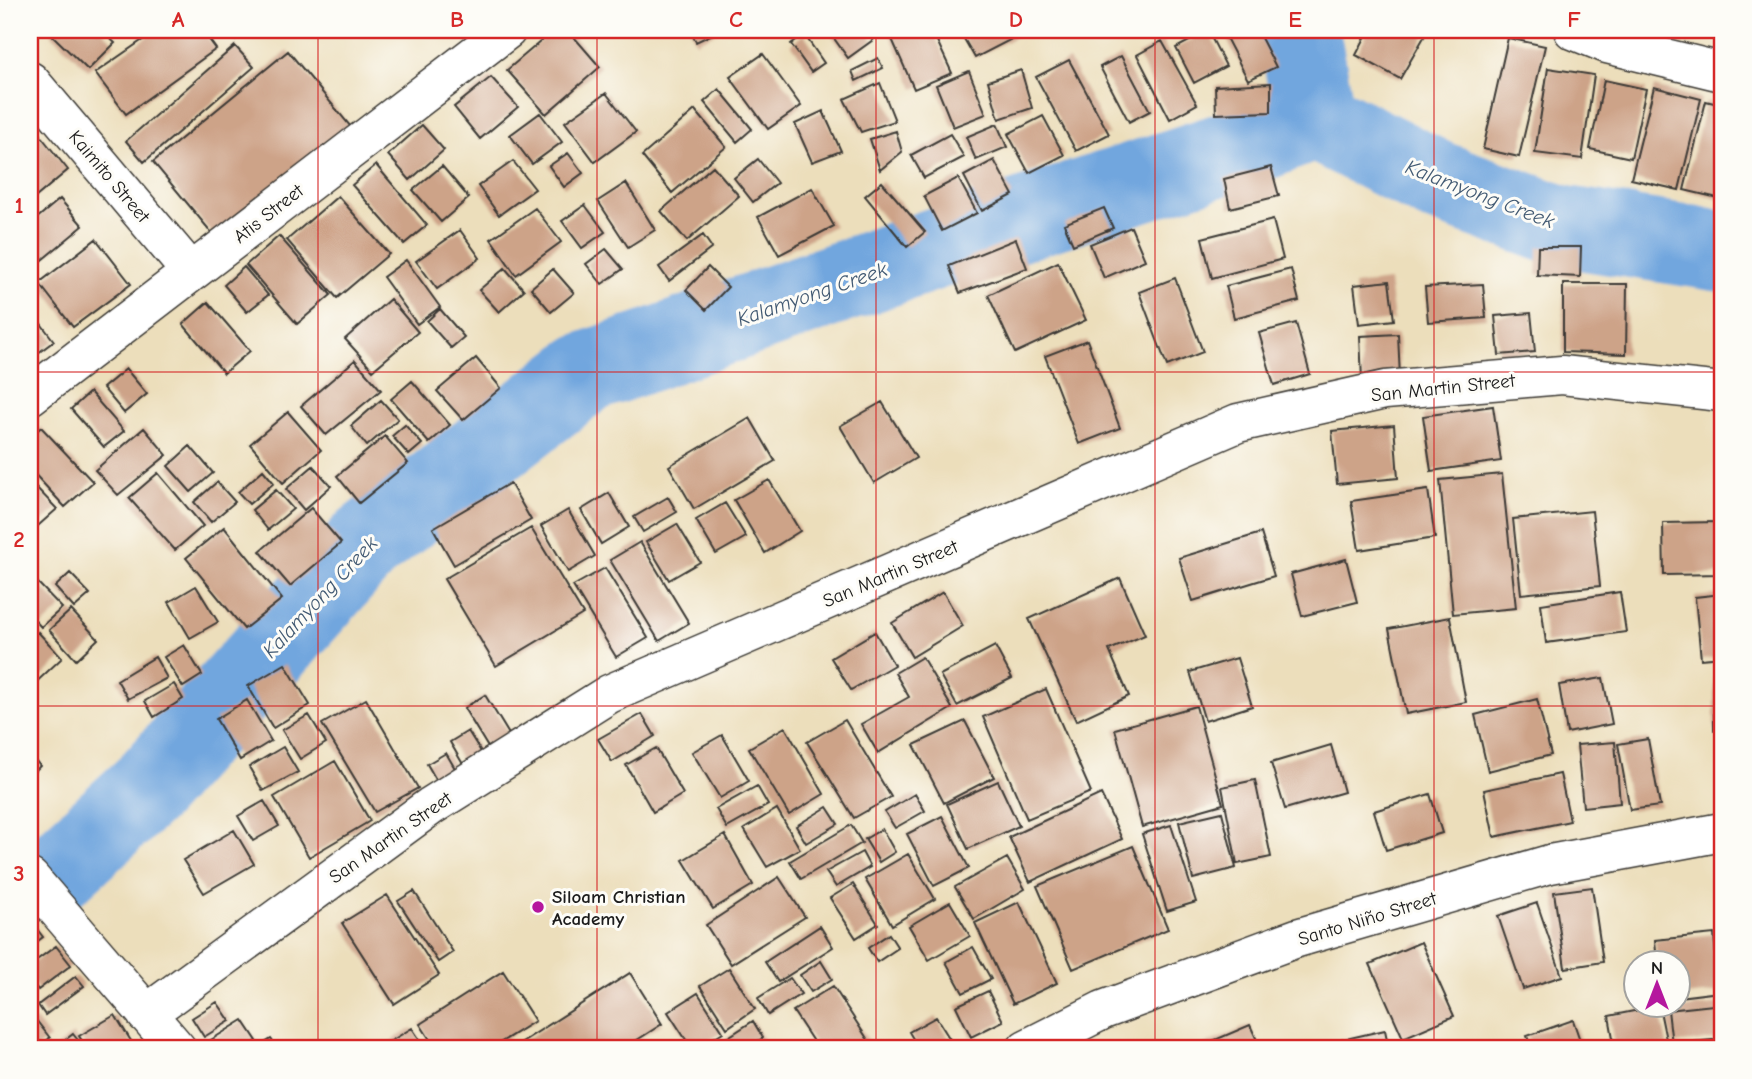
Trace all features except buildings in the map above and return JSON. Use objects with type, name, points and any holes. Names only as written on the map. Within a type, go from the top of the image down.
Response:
[{"type":"street","name":"Atis Street","points":[[30,396],[507,30]]},
{"type":"street","points":[[1596,35],[1722,72]]},
{"type":"street","name":"Kaimito Street","points":[[30,80],[191,272]]},
{"type":"street","name":"San Martin Street","points":[[146,1014],[430,806],[609,694],[1238,423],[1385,390],[1562,375],[1722,392]]},
{"type":"street","name":"Santo Niño Street","points":[[1026,1049],[1103,1010],[1297,938],[1550,864],[1722,832]]},
{"type":"street","points":[[30,878],[177,1049]]},
{"type":"waterway","points":[[1293,30],[1302,48],[1315,119]]},
{"type":"waterway","name":"Kalamyong Creek","points":[[60,868],[146,789],[367,542],[586,373],[951,243],[1241,148],[1315,119],[1436,181],[1560,226],[1722,251]]},
{"type":"place","name":"Siloam Christian Academy","points":[[538,907]]}]
